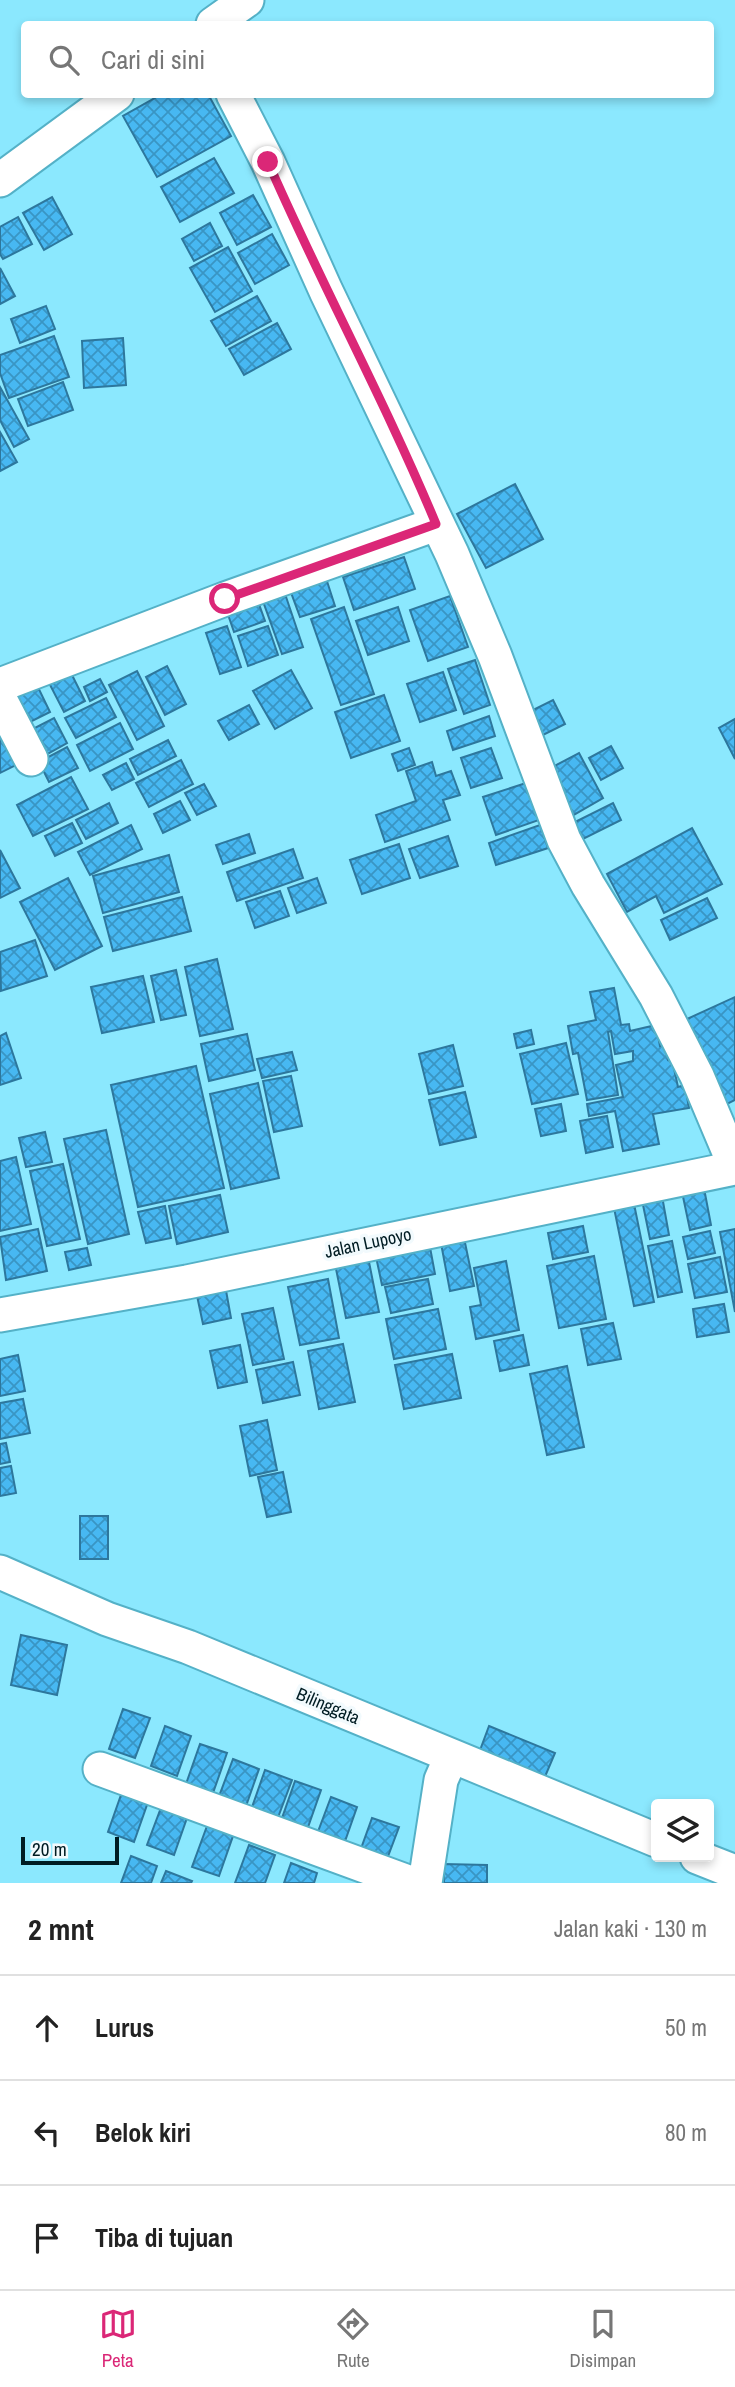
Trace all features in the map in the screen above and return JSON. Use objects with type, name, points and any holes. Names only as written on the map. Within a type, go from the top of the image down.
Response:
[{"type":"street","points":[[217,21],[247,0]]},
{"type":"street","points":[[0,180],[112,98]]},
{"type":"street","points":[[235,98],[401,444],[495,656],[564,840],[588,885],[656,996],[697,1076],[735,1167]]},
{"type":"street","points":[[0,685],[225,599],[436,524]]},
{"type":"street","points":[[0,699],[31,759]]},
{"type":"street","name":"Jalan Lupoyo","points":[[0,1315],[187,1282],[735,1167]]},
{"type":"street","name":"Bilinggata","points":[[0,1572],[107,1619],[188,1647],[447,1767],[651,1838]]},
{"type":"street","points":[[425,1883],[447,1767]]},
{"type":"street","points":[[100,1769],[411,1883]]},
{"type":"street","points":[[710,1862],[735,1872]]},
{"type":"building","points":[[155,98],[210,98],[231,136],[157,177],[123,116]]},
{"type":"building","points":[[214,158],[234,193],[180,222],[161,187]]},
{"type":"building","points":[[253,195],[271,227],[237,245],[220,213]]},
{"type":"building","points":[[52,197],[72,234],[44,250],[23,213]]},
{"type":"building","points":[[18,217],[32,244],[3,259],[0,254],[0,227]]},
{"type":"building","points":[[210,223],[222,246],[194,261],[182,239]]},
{"type":"building","points":[[272,234],[289,265],[255,284],[238,253]]},
{"type":"building","points":[[228,247],[252,291],[215,312],[190,268]]},
{"type":"building","points":[[0,268],[15,296],[0,304]]},
{"type":"building","points":[[257,296],[271,321],[226,346],[211,321]]},
{"type":"building","points":[[46,306],[55,329],[20,343],[11,319]]},
{"type":"building","points":[[277,323],[291,349],[244,375],[229,349]]},
{"type":"building","points":[[54,336],[69,377],[9,398],[0,373],[0,355]]},
{"type":"building","points":[[123,338],[126,385],[84,388],[82,341]]},
{"type":"building","points":[[63,382],[73,410],[28,426],[18,399]]},
{"type":"building","points":[[0,387],[29,439],[14,447],[0,420]]},
{"type":"building","points":[[0,432],[17,462],[0,471]]},
{"type":"building","points":[[515,484],[543,539],[486,568],[457,514]]},
{"type":"building","points":[[404,557],[415,589],[354,610],[343,577]]},
{"type":"building","points":[[325,575],[335,606],[300,617],[289,587]]},
{"type":"building","points":[[282,585],[303,647],[282,654],[260,593]]},
{"type":"building","points":[[255,593],[265,621],[234,632],[224,603]]},
{"type":"building","points":[[450,596],[468,647],[428,661],[410,610]]},
{"type":"building","points":[[344,607],[374,694],[341,705],[311,619]]},
{"type":"building","points":[[398,607],[409,641],[368,655],[356,621]]},
{"type":"building","points":[[227,626],[241,667],[220,674],[206,633]]},
{"type":"building","points":[[268,626],[278,655],[248,666],[238,636]]},
{"type":"building","points":[[475,660],[490,705],[464,714],[448,669]]},
{"type":"building","points":[[167,666],[186,704],[165,715],[146,677]]},
{"type":"building","points":[[291,670],[312,708],[275,729],[253,691]]},
{"type":"building","points":[[70,671],[85,701],[64,712],[48,681]]},
{"type":"building","points":[[137,671],[164,726],[137,740],[109,685]]},
{"type":"building","points":[[443,672],[456,710],[420,722],[407,684]]},
{"type":"building","points":[[34,679],[50,712],[18,728],[1,696]]},
{"type":"building","points":[[100,679],[107,692],[90,701],[84,687]]},
{"type":"building","points":[[384,695],[400,741],[351,758],[335,712]]},
{"type":"building","points":[[106,698],[116,717],[76,738],[65,718]]},
{"type":"building","points":[[553,700],[565,724],[535,739],[523,715]]},
{"type":"building","points":[[0,703],[28,759],[0,773]]},
{"type":"building","points":[[249,705],[259,724],[229,740],[218,721]]},
{"type":"building","points":[[489,716],[495,736],[453,750],[447,731]]},
{"type":"building","points":[[54,718],[67,743],[40,758],[27,732]]},
{"type":"building","points":[[735,719],[735,759],[719,728]]},
{"type":"building","points":[[120,723],[133,749],[90,771],[77,745]]},
{"type":"building","points":[[168,740],[176,756],[138,775],[130,759]]},
{"type":"building","points":[[611,746],[623,768],[601,780],[589,758]]},
{"type":"building","points":[[67,747],[78,768],[49,782],[39,762]]},
{"type":"building","points":[[409,748],[415,765],[398,771],[392,754]]},
{"type":"building","points":[[491,748],[502,778],[471,788],[461,758]]},
{"type":"building","points":[[579,753],[603,798],[570,817],[545,771]]},
{"type":"building","points":[[181,760],[193,784],[149,807],[136,783]]},
{"type":"building","points":[[432,762],[436,776],[451,771],[460,795],[443,800],[450,820],[385,842],[376,815],[416,801],[406,771]]},
{"type":"building","points":[[126,763],[134,779],[112,790],[103,775]]},
{"type":"building","points":[[71,777],[88,809],[33,836],[17,805]]},
{"type":"building","points":[[526,783],[539,820],[496,835],[483,797]]},
{"type":"building","points":[[204,784],[216,806],[197,815],[185,793]]},
{"type":"building","points":[[180,801],[190,820],[163,833],[154,814]]},
{"type":"building","points":[[109,803],[118,823],[86,839],[76,820]]},
{"type":"building","points":[[613,803],[621,820],[579,841],[571,824]]},
{"type":"building","points":[[72,823],[82,843],[55,856],[45,836]]},
{"type":"building","points":[[131,825],[142,849],[90,875],[78,852]]},
{"type":"building","points":[[540,825],[548,848],[496,865],[489,843]]},
{"type":"building","points":[[692,828],[722,884],[664,913],[656,896],[627,912],[607,874]]},
{"type":"building","points":[[249,834],[255,853],[223,864],[216,845]]},
{"type":"building","points":[[448,836],[458,866],[420,878],[409,849]]},
{"type":"building","points":[[399,844],[410,878],[362,894],[350,860]]},
{"type":"building","points":[[293,849],[303,878],[237,901],[227,872]]},
{"type":"building","points":[[0,850],[20,888],[0,898]]},
{"type":"building","points":[[169,855],[179,892],[103,913],[93,876]]},
{"type":"building","points":[[68,878],[102,946],[55,970],[20,902]]},
{"type":"building","points":[[317,878],[326,903],[297,913],[288,888]]},
{"type":"building","points":[[280,891],[289,916],[255,928],[246,902]]},
{"type":"building","points":[[182,897],[191,931],[113,951],[104,917]]},
{"type":"building","points":[[707,898],[717,918],[670,940],[661,920]]},
{"type":"building","points":[[35,940],[47,976],[1,991],[0,952]]},
{"type":"building","points":[[217,959],[233,1029],[200,1036],[185,967]]},
{"type":"building","points":[[176,970],[186,1015],[161,1020],[151,976]]},
{"type":"building","points":[[143,976],[154,1022],[102,1033],[91,987]]},
{"type":"building","points":[[614,988],[621,1025],[629,1024],[630,1031],[656,1025],[660,1046],[666,1045],[668,1060],[672,1059],[678,1087],[685,1085],[689,1108],[653,1114],[659,1144],[623,1151],[615,1111],[589,1116],[587,1104],[623,1097],[616,1065],[633,1061],[633,1051],[615,1054],[611,1031],[608,1032],[618,1095],[587,1100],[578,1053],[573,1054],[568,1026],[596,1020],[590,992]]},
{"type":"building","points":[[735,997],[735,1100],[727,1104],[687,1019]]},
{"type":"building","points":[[531,1030],[534,1044],[517,1048],[514,1034]]},
{"type":"building","points":[[6,1033],[21,1078],[0,1085],[0,1036]]},
{"type":"building","points":[[247,1034],[255,1070],[209,1081],[201,1044]]},
{"type":"building","points":[[566,1043],[578,1094],[532,1104],[520,1054]]},
{"type":"building","points":[[453,1045],[463,1086],[429,1094],[419,1054]]},
{"type":"building","points":[[292,1052],[297,1070],[262,1078],[257,1059]]},
{"type":"building","points":[[196,1066],[224,1188],[138,1207],[111,1085]]},
{"type":"building","points":[[291,1076],[302,1126],[274,1132],[263,1081]]},
{"type":"building","points":[[258,1083],[279,1178],[231,1189],[210,1094]]},
{"type":"building","points":[[465,1092],[476,1137],[440,1145],[429,1100]]},
{"type":"building","points":[[561,1104],[566,1131],[541,1136],[535,1109]]},
{"type":"building","points":[[607,1116],[613,1147],[586,1153],[580,1121]]},
{"type":"building","points":[[106,1130],[129,1234],[88,1244],[64,1139]]},
{"type":"building","points":[[45,1132],[52,1162],[26,1167],[19,1138]]},
{"type":"building","points":[[16,1157],[31,1224],[0,1231],[0,1161]]},
{"type":"building","points":[[63,1164],[80,1239],[47,1246],[30,1171]]},
{"type":"building","points":[[703,1183],[711,1225],[690,1230],[681,1187]]},
{"type":"building","points":[[220,1195],[228,1232],[177,1244],[169,1206]]},
{"type":"building","points":[[662,1196],[669,1235],[650,1239],[642,1200]]},
{"type":"building","points":[[633,1199],[654,1302],[634,1306],[613,1203]]},
{"type":"building","points":[[165,1206],[171,1238],[146,1243],[138,1212]]},
{"type":"building","points":[[583,1226],[588,1252],[553,1259],[548,1233]]},
{"type":"building","points":[[38,1229],[47,1271],[6,1280],[0,1237]]},
{"type":"building","points":[[735,1229],[735,1312],[720,1232]]},
{"type":"building","points":[[710,1231],[715,1253],[688,1259],[683,1237]]},
{"type":"building","points":[[463,1233],[474,1286],[450,1291],[440,1238]]},
{"type":"building","points":[[672,1241],[682,1292],[658,1297],[648,1246]]},
{"type":"building","points":[[429,1242],[435,1274],[382,1285],[375,1252]]},
{"type":"building","points":[[87,1248],[91,1265],[69,1270],[65,1252]]},
{"type":"building","points":[[367,1252],[379,1312],[346,1318],[334,1259]]},
{"type":"building","points":[[594,1256],[606,1319],[559,1328],[547,1266]]},
{"type":"building","points":[[720,1257],[727,1292],[695,1298],[688,1264]]},
{"type":"building","points":[[506,1261],[519,1330],[476,1339],[470,1307],[481,1305],[474,1268]]},
{"type":"building","points":[[328,1279],[339,1338],[300,1345],[288,1287]]},
{"type":"building","points":[[428,1279],[433,1304],[391,1313],[385,1287]]},
{"type":"building","points":[[225,1285],[231,1318],[203,1324],[196,1291]]},
{"type":"building","points":[[724,1304],[729,1332],[697,1337],[693,1309]]},
{"type":"building","points":[[273,1308],[284,1359],[253,1365],[242,1314]]},
{"type":"building","points":[[438,1309],[446,1349],[394,1359],[386,1319]]},
{"type":"building","points":[[613,1323],[621,1359],[588,1365],[581,1329]]},
{"type":"building","points":[[523,1335],[529,1365],[500,1371],[494,1341]]},
{"type":"building","points":[[343,1344],[355,1402],[319,1409],[308,1351]]},
{"type":"building","points":[[240,1345],[247,1382],[218,1388],[210,1351]]},
{"type":"building","points":[[452,1354],[461,1398],[404,1409],[395,1365]]},
{"type":"building","points":[[18,1355],[25,1391],[0,1396],[0,1359]]},
{"type":"building","points":[[293,1362],[300,1395],[263,1403],[256,1370]]},
{"type":"building","points":[[567,1366],[584,1447],[547,1455],[530,1374]]},
{"type":"building","points":[[23,1399],[30,1433],[0,1439],[0,1403]]},
{"type":"building","points":[[267,1420],[277,1470],[250,1476],[240,1426]]},
{"type":"building","points":[[6,1443],[10,1462],[0,1464],[0,1444]]},
{"type":"building","points":[[11,1466],[16,1493],[0,1496],[0,1468]]},
{"type":"building","points":[[283,1472],[291,1512],[267,1517],[258,1477]]},
{"type":"building","points":[[80,1516],[108,1516],[108,1559],[80,1559]]},
{"type":"building","points":[[21,1635],[67,1645],[57,1695],[11,1685]]},
{"type":"building","points":[[123,1709],[150,1718],[135,1758],[109,1749]]},
{"type":"building","points":[[165,1726],[191,1736],[177,1776],[151,1766]]},
{"type":"building","points":[[489,1726],[555,1753],[544,1779],[479,1753]]},
{"type":"building","points":[[200,1744],[227,1753],[213,1793],[186,1784]]},
{"type":"building","points":[[233,1759],[259,1769],[245,1809],[218,1799]]},
{"type":"building","points":[[265,1770],[292,1780],[277,1820],[251,1810]]},
{"type":"building","points":[[295,1781],[321,1790],[307,1830],[281,1821]]},
{"type":"building","points":[[122,1792],[148,1802],[134,1842],[108,1832]]},
{"type":"building","points":[[331,1797],[357,1807],[343,1847],[316,1837]]},
{"type":"building","points":[[162,1805],[188,1815],[174,1855],[147,1845]]},
{"type":"building","points":[[372,1818],[399,1827],[384,1867],[358,1857]]},
{"type":"building","points":[[207,1826],[233,1836],[219,1876],[192,1867]]},
{"type":"building","points":[[249,1845],[275,1855],[265,1883],[235,1883]]},
{"type":"building","points":[[131,1856],[157,1866],[151,1883],[121,1883]]},
{"type":"building","points":[[291,1863],[317,1873],[314,1883],[284,1883]]},
{"type":"building","points":[[444,1864],[487,1865],[487,1883],[444,1883]]},
{"type":"building","points":[[166,1871],[192,1881],[161,1883]]},
{"type":"route","points":[[225,599],[436,524],[418,480],[326,291],[268,162]]}]
